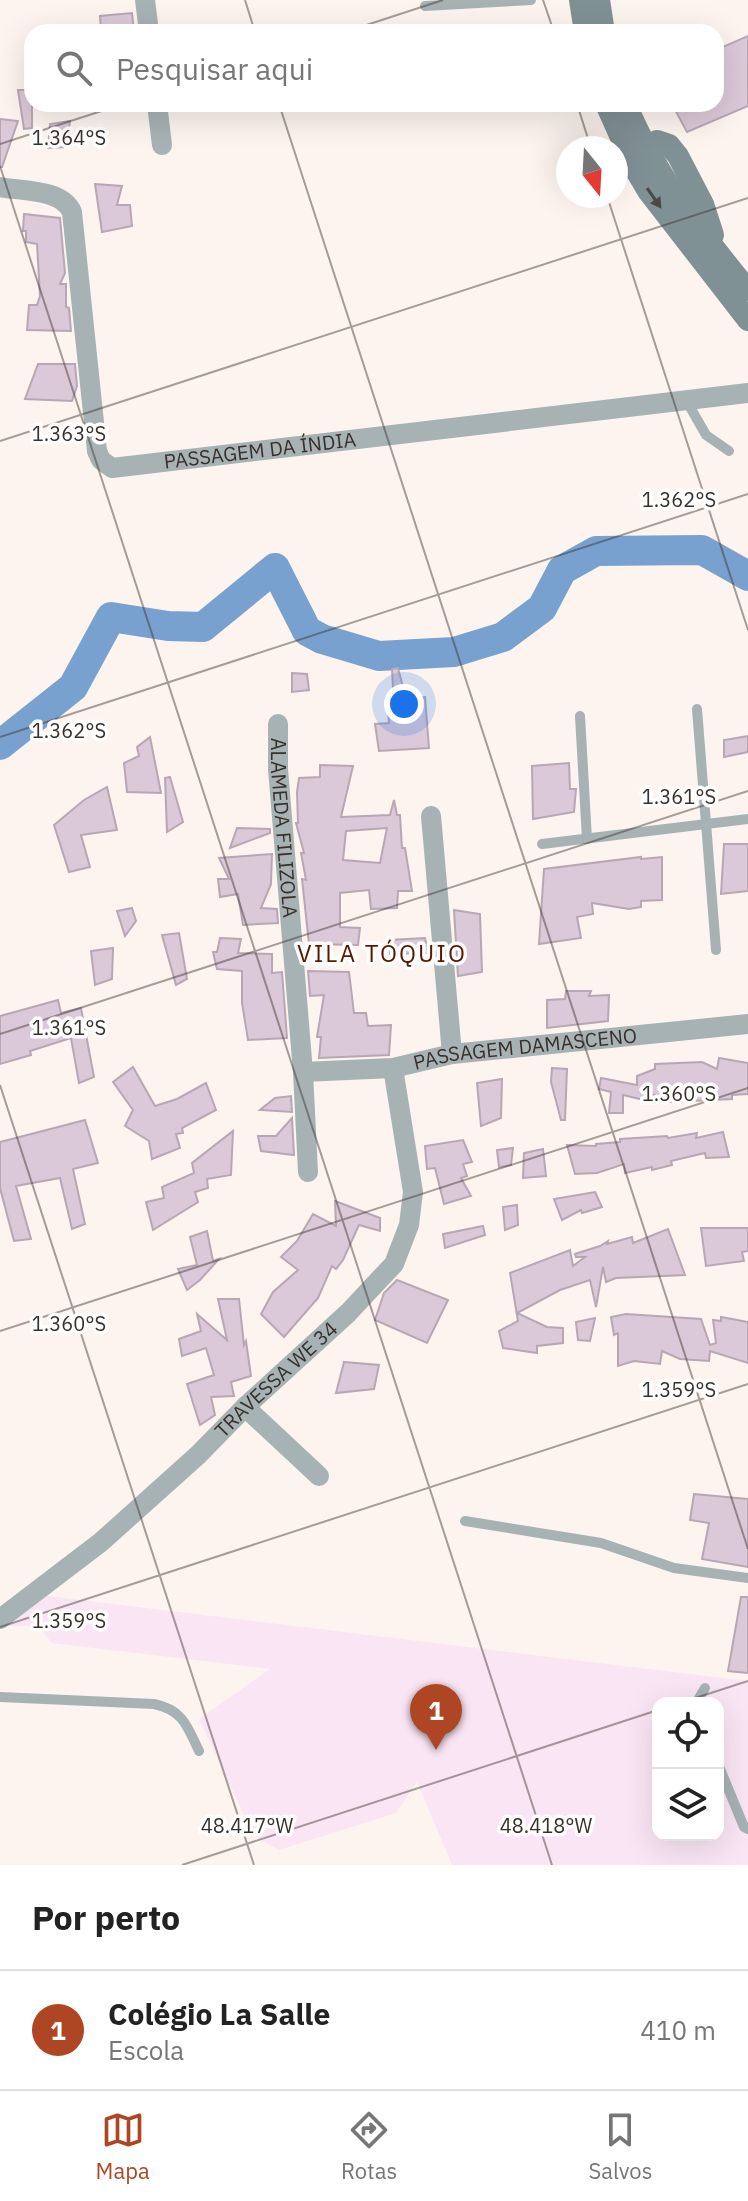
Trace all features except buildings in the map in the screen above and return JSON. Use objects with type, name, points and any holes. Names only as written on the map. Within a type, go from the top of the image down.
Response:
[{"type":"main road","points":[[580,0],[584,24]]},
{"type":"main road","points":[[599,0],[603,24]]},
{"type":"main road","points":[[611,112],[637,150]]},
{"type":"main road","points":[[628,112],[648,191],[748,320]]},
{"type":"main road","points":[[637,150],[657,141],[669,145],[678,156],[703,204],[719,255],[748,290]]},
{"type":"street","points":[[145,0],[148,24]]},
{"type":"street","points":[[158,112],[162,145]]},
{"type":"street","name":"PASSAGEM DA ÍNDIA","points":[[0,187],[61,199],[69,204],[97,451],[101,460],[112,468],[748,393]]},
{"type":"street","name":"ALAMEDA FILIZOLA","points":[[278,724],[278,769],[303,1072],[308,1172]]},
{"type":"street","points":[[431,816],[452,1054]]},
{"type":"street","name":"PASSAGEM DAMASCENO","points":[[303,1072],[393,1068],[452,1054],[748,1024]]},
{"type":"street","name":"TRAVESSA WE 34","points":[[0,1619],[101,1542],[198,1455],[245,1407],[348,1313],[394,1264],[409,1225],[413,1192],[393,1068]]},
{"type":"street","points":[[245,1407],[319,1476]]},
{"type":"lane","points":[[425,6],[531,0]]},
{"type":"lane","points":[[686,400],[706,435],[729,451]]},
{"type":"lane","points":[[697,709],[716,950]]},
{"type":"lane","points":[[580,716],[587,839]]},
{"type":"lane","points":[[542,844],[748,819]]},
{"type":"lane","points":[[465,1521],[601,1543],[674,1568],[748,1578]]},
{"type":"lane","points":[[700,1697],[705,1688]]},
{"type":"lane","points":[[0,1697],[154,1704],[173,1708],[187,1725],[199,1751]]},
{"type":"lane","points":[[720,1769],[744,1827],[748,1829]]},
{"type":"shaded area","points":[[47,1596],[748,1681],[748,1865],[452,1865],[417,1782],[396,1813],[279,1850],[254,1836],[199,1719],[270,1669],[52,1643],[38,1626],[7,1626]]},
{"type":"waterway","points":[[0,745],[73,687],[111,617],[168,626],[203,627],[275,568],[307,631],[322,639],[379,656],[454,652],[503,637],[542,608],[562,570],[596,551],[702,550],[748,576]]},
{"type":"place","name":"Colégio La Salle","points":[[436,1750]]},
{"type":"district","name":"VILA TÓQUIO","points":[[382,954]]}]
